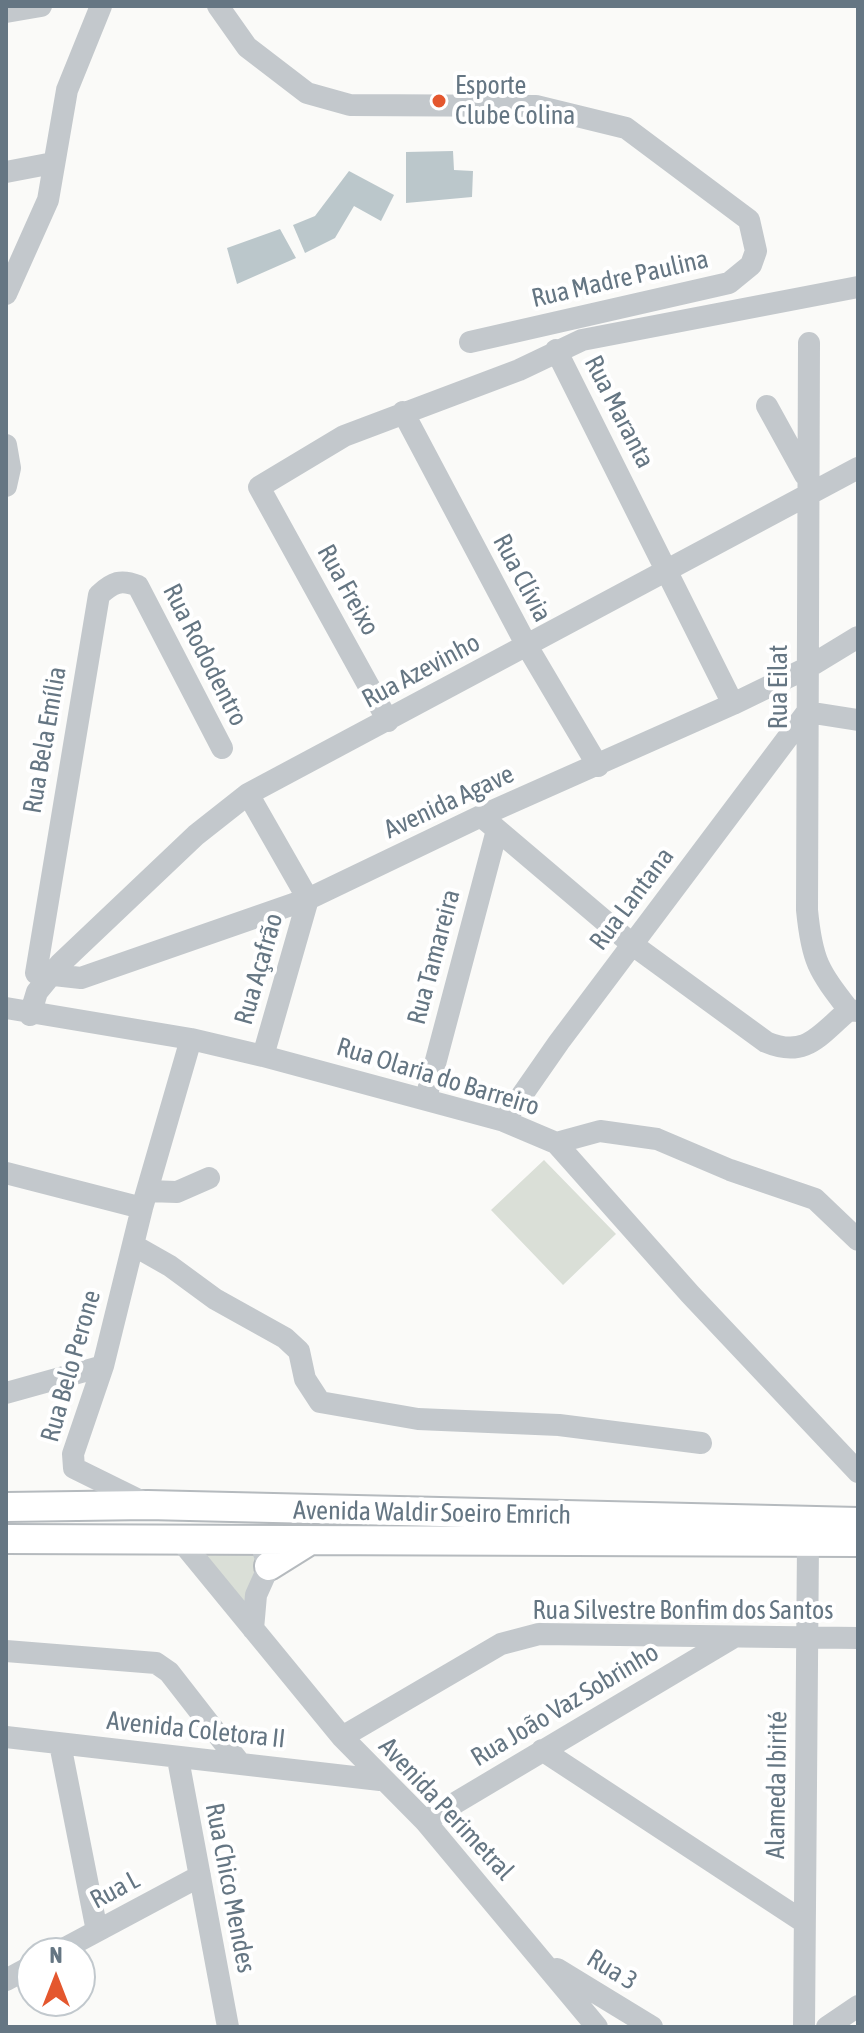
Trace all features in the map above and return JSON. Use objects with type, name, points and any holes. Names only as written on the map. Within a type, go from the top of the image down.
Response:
[{"type":"main road","name":"Avenida Waldir Soeiro Emrich","points":[[6,1507],[148,1505],[858,1522]]},
{"type":"main road","points":[[182,1542],[233,1508],[263,1553]]},
{"type":"main road","name":"Avenida Waldir Soeiro Emrich","points":[[6,1539],[182,1542],[263,1553],[312,1540],[858,1542]]},
{"type":"street","points":[[6,12],[41,6]]},
{"type":"street","points":[[6,294],[48,200],[67,90],[101,6]]},
{"type":"street","name":"Rua Madre Paulina","points":[[218,6],[247,47],[307,93],[350,105],[536,106],[626,128],[749,220],[756,251],[751,265],[729,283],[470,342]]},
{"type":"street","points":[[6,172],[53,163]]},
{"type":"street","points":[[556,350],[614,332],[855,296]]},
{"type":"street","name":"Rua Eilat","points":[[809,343],[807,910],[810,949],[818,971],[853,1010]]},
{"type":"street","name":"Rua Maranta","points":[[259,487],[344,436],[504,376],[556,350],[733,704]]},
{"type":"street","points":[[767,406],[807,486]]},
{"type":"street","name":"Rua Clívia","points":[[403,412],[527,646],[598,766]]},
{"type":"street","points":[[6,445],[10,468],[6,486]]},
{"type":"street","name":"Rua Azevinho","points":[[49,976],[196,835],[248,794],[668,571],[807,486],[858,468]]},
{"type":"street","name":"Rua Freixo","points":[[259,487],[388,721]]},
{"type":"street","name":"Rua Bela Emília","points":[[49,976],[36,973],[36,960],[99,595],[111,584],[124,581],[138,586]]},
{"type":"street","name":"Rua Rododentro","points":[[138,586],[222,748]]},
{"type":"street","name":"Avenida Agave","points":[[49,976],[81,978],[308,899],[489,823],[598,766],[807,668],[858,637]]},
{"type":"street","points":[[807,712],[858,720]]},
{"type":"street","name":"Rua Lantana","points":[[504,1121],[807,712]]},
{"type":"street","points":[[248,794],[308,899]]},
{"type":"street","points":[[489,823],[633,945],[766,1042],[784,1050],[804,1048],[853,1010]]},
{"type":"street","name":"Rua Tamareira","points":[[426,1098],[489,823]]},
{"type":"street","name":"Rua Açafrão","points":[[263,1056],[308,899]]},
{"type":"street","points":[[40,1016],[54,992],[49,976]]},
{"type":"street","name":"Rua Olaria do Barreiro","points":[[6,1008],[191,1039],[263,1056],[504,1121],[556,1143],[690,1294],[858,1472]]},
{"type":"street","name":"Rua Belo Perone","points":[[148,1505],[74,1468],[73,1454],[103,1366],[144,1199],[191,1039]]},
{"type":"street","points":[[556,1143],[600,1131],[657,1139],[730,1170],[815,1199],[858,1240]]},
{"type":"street","points":[[6,1173],[144,1199],[177,1192],[209,1178]]},
{"type":"street","points":[[133,1245],[170,1266],[215,1299],[285,1338],[299,1351],[305,1379],[320,1402],[352,1410],[418,1419],[559,1425],[701,1443]]},
{"type":"street","points":[[6,1393],[103,1366]]},
{"type":"street","name":"Avenida Perimetral","points":[[182,1542],[342,1737],[380,1780],[425,1821],[597,2027]]},
{"type":"street","name":"Alameda Ibirité","points":[[804,2027],[808,1543]]},
{"type":"street","points":[[253,1629],[263,1553]]},
{"type":"street","name":"Rua Silvestre Bonfim dos Santos","points":[[342,1737],[501,1644],[539,1634],[858,1638]]},
{"type":"street","name":"Rua João Vaz Sobrinho","points":[[425,1821],[734,1637]]},
{"type":"street","points":[[6,1651],[156,1663],[169,1672],[239,1762]]},
{"type":"street","name":"Avenida Coletora II","points":[[6,1737],[380,1780]]},
{"type":"street","points":[[60,1744],[97,1931]]},
{"type":"street","points":[[542,1750],[804,1922]]},
{"type":"street","name":"Rua Chico Mendes","points":[[178,1759],[228,2027]]},
{"type":"street","name":"Rua L","points":[[86,1937],[200,1876]]},
{"type":"street","name":"Rua 3","points":[[543,1960],[652,2027]]},
{"type":"street","points":[[827,2027],[858,2006]]},
{"type":"shaded area","points":[[453,151],[454,170],[473,171],[472,197],[406,203],[406,152]]},
{"type":"shaded area","points":[[349,171],[394,195],[381,221],[354,206],[335,238],[305,253],[293,225],[315,216]]},
{"type":"shaded area","points":[[280,229],[296,258],[237,284],[227,248]]},
{"type":"shaded area","points":[[544,1160],[616,1234],[563,1285],[491,1210]]},
{"type":"shaded area","points":[[254,1546],[262,1563],[247,1610],[201,1549]]},
{"type":"place","name":"Esporte Clube Colina","points":[[439,101]]}]
